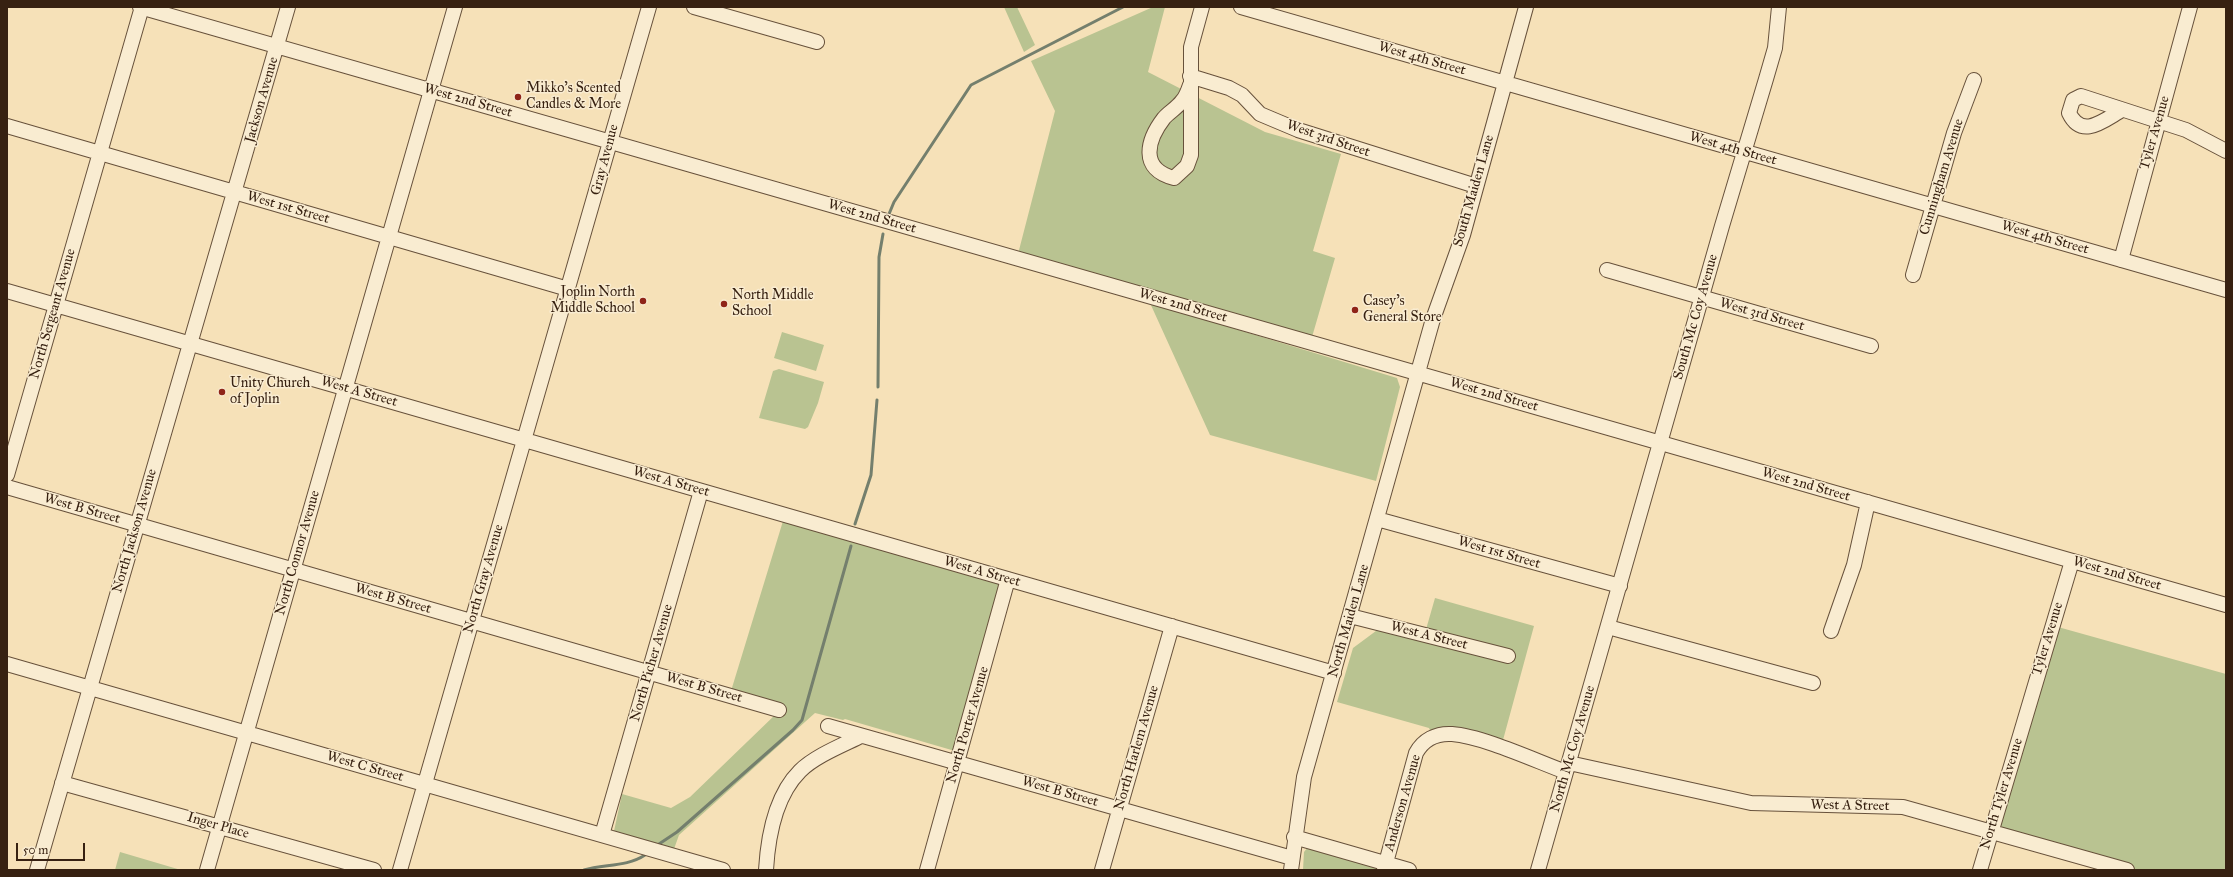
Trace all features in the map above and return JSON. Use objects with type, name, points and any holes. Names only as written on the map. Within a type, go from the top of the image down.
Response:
[{"type":"street","name":"West 2nd Street","points":[[141,7],[2226,605]]},
{"type":"street","name":"North Sergeant Avenue","points":[[7,475],[141,7]]},
{"type":"street","name":"Jackson Avenue","points":[[235,192],[288,7]]},
{"type":"street","name":"North Connor Avenue","points":[[207,870],[455,7]]},
{"type":"street","name":"Gray Avenue","points":[[568,289],[649,7]]},
{"type":"street","points":[[694,7],[817,42]]},
{"type":"street","points":[[1190,80],[1182,102],[1164,118],[1150,145],[1148,155],[1152,164],[1165,176],[1174,178],[1187,166],[1191,155],[1190,47],[1202,7]]},
{"type":"street","name":"West 4th Street","points":[[1241,7],[2226,290]]},
{"type":"street","name":"South Maiden Lane","points":[[1418,374],[1433,319],[1463,235],[1526,7]]},
{"type":"street","name":"South Mc Coy Avenue","points":[[1608,628],[1660,443],[1775,48],[1779,7]]},
{"type":"street","name":"Tyler Avenue","points":[[2120,260],[2190,7]]},
{"type":"street","name":"West 3rd Street","points":[[1190,80],[1230,88],[1242,95],[1260,114],[1298,130],[1476,186]]},
{"type":"street","name":"Cunningham Avenue","points":[[1913,275],[1954,133],[1974,80]]},
{"type":"street","points":[[2122,110],[2186,130],[2226,151]]},
{"type":"street","name":"West 1st Street","points":[[7,126],[568,289]]},
{"type":"street","name":"North Jackson Avenue","points":[[37,870],[235,192]]},
{"type":"street","name":"West 3rd Street","points":[[1607,270],[1871,346]]},
{"type":"street","name":"North Gray Avenue","points":[[400,870],[568,289]]},
{"type":"street","name":"West A Street","points":[[7,291],[1334,673]]},
{"type":"street","name":"North Maiden Lane","points":[[1291,864],[1304,777],[1418,374]]},
{"type":"street","name":"West B Street","points":[[7,487],[779,710]]},
{"type":"street","name":"North Picher Avenue","points":[[602,835],[701,491]]},
{"type":"street","points":[[1831,631],[1854,565],[1868,502]]},
{"type":"street","name":"West 1st Street","points":[[1377,519],[1620,586]]},
{"type":"street","name":"Tyler Avenue","points":[[2025,718],[2072,561]]},
{"type":"street","name":"North Porter Avenue","points":[[927,870],[1008,579]]},
{"type":"street","name":"West A Street","points":[[1350,616],[1508,656]]},
{"type":"street","name":"North Harlem Avenue","points":[[1102,870],[1172,626]]},
{"type":"street","points":[[1608,628],[1814,684]]},
{"type":"street","name":"North Mc Coy Avenue","points":[[1538,870],[1608,628]]},
{"type":"street","name":"West C Street","points":[[7,664],[723,870]]},
{"type":"street","name":"North Tyler Avenue","points":[[1980,870],[2025,718]]},
{"type":"street","name":"West B Street","points":[[828,726],[1120,809],[1291,864]]},
{"type":"street","name":"West A Street","points":[[1428,740],[1447,734],[1457,735],[1567,768],[1751,803],[1903,807],[2127,870]]},
{"type":"street","points":[[766,870],[768,843],[774,818],[793,779],[808,764],[861,736]]},
{"type":"street","name":"Anderson Avenue","points":[[1385,867],[1416,753],[1428,740]]},
{"type":"street","name":"Inger Place","points":[[62,783],[374,870]]},
{"type":"street","points":[[1294,838],[1385,867],[1409,870]]},
{"type":"green space","points":[[1004,7],[1017,7],[1035,45],[1024,52]]},
{"type":"green space","points":[[1153,7],[1165,7],[1148,72],[1265,132],[1341,154],[1313,251],[1335,258],[1312,337],[1018,254],[1055,111],[1031,61]]},
{"type":"green space","points":[[1150,303],[1397,378],[1400,387],[1376,481],[1210,435]]},
{"type":"green space","points":[[782,332],[824,345],[816,371],[774,358]]},
{"type":"green space","points":[[779,369],[824,382],[818,403],[808,427],[805,429],[759,418],[773,371]]},
{"type":"green space","points":[[783,521],[999,584],[1001,586],[955,751],[845,719],[843,720],[815,713],[679,835],[674,849],[614,831],[622,794],[671,808],[690,797],[776,714],[731,691]]},
{"type":"green space","points":[[1435,598],[1534,626],[1503,740],[1431,733],[1429,728],[1337,702],[1353,648],[1380,628],[1425,633]]},
{"type":"green space","points":[[2058,627],[2226,674],[2226,870],[2139,870],[2007,832],[2000,825]]},
{"type":"green space","points":[[1308,847],[1377,865],[1380,870],[1303,870],[1304,852]]},
{"type":"green space","points":[[120,852],[181,870],[115,870]]},
{"type":"waterway","points":[[889,214],[894,202],[971,85],[1123,7]]},
{"type":"waterway","points":[[878,387],[879,257],[883,234]]},
{"type":"waterway","points":[[855,524],[871,475],[877,400]]},
{"type":"waterway","points":[[659,844],[677,832],[793,730],[802,720],[851,546]]},
{"type":"waterway","points":[[584,870],[631,862],[645,855]]},
{"type":"place","name":"Mikko's Scented Candles & More","points":[[518,97]]},
{"type":"place","name":"Joplin North Middle School","points":[[643,301]]},
{"type":"place","name":"North Middle School","points":[[724,304]]},
{"type":"place","name":"Casey's General Store","points":[[1355,310]]},
{"type":"place","name":"Unity Church of Joplin","points":[[222,392]]}]
